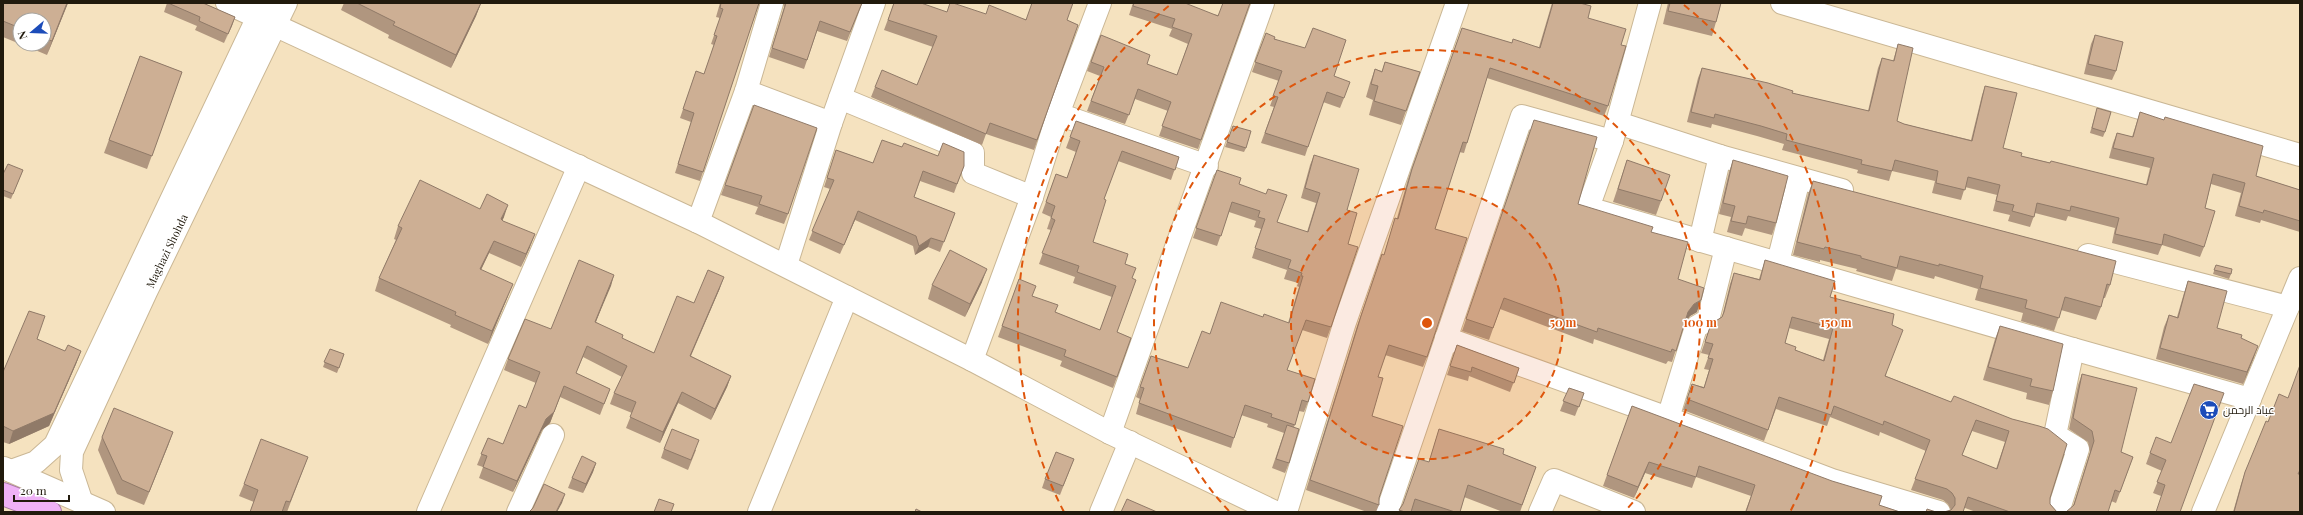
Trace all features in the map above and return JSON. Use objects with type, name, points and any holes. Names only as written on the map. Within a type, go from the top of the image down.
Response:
[{"type":"highway","points":[[3,494],[50,512]]},
{"type":"street","points":[[227,3],[266,15],[698,222],[972,360],[1110,433],[1275,512]]},
{"type":"street","name":"Maghazi Shohda","points":[[7,470],[36,462],[55,445],[266,15],[286,3]]},
{"type":"street","points":[[698,222],[746,91],[772,3]]},
{"type":"street","points":[[786,265],[831,123],[874,3]]},
{"type":"street","points":[[972,360],[1032,197],[1058,114],[1100,3]]},
{"type":"street","points":[[1110,433],[1207,166],[1263,3]]},
{"type":"street","points":[[1286,512],[1345,322],[1457,3]]},
{"type":"street","points":[[1650,3],[1615,132],[1588,208],[2250,399]]},
{"type":"street","points":[[1782,3],[2300,155]]},
{"type":"street","name":"Maghazi Shohda","points":[[82,503],[71,470],[72,452],[266,15]]},
{"type":"street","points":[[746,91],[831,123]]},
{"type":"street","points":[[840,98],[973,153],[973,173],[1032,197]]},
{"type":"street","points":[[1058,114],[1207,166]]},
{"type":"street","points":[[1387,512],[1522,116],[1615,132],[1720,156],[1799,179],[1859,194]]},
{"type":"street","points":[[1700,241],[1720,156]]},
{"type":"street","points":[[428,512],[579,166]]},
{"type":"street","points":[[1778,262],[1799,179]]},
{"type":"street","points":[[1668,418],[1696,326],[1708,320],[1726,248]]},
{"type":"street","points":[[2065,248],[2288,307]]},
{"type":"street","points":[[2203,512],[2300,278]]},
{"type":"street","points":[[759,512],[847,297]]},
{"type":"street","points":[[1446,338],[1668,418],[1832,480],[1939,512]]},
{"type":"street","points":[[2058,512],[2078,449],[2055,435],[2073,349]]},
{"type":"street","points":[[518,512],[553,435]]},
{"type":"street","points":[[1101,512],[1130,442]]},
{"type":"street","points":[[7,470],[104,512]]},
{"type":"street","points":[[1540,512],[1554,480],[1634,512]]},
{"type":"building","points":[[3,3],[67,3],[52,41],[52,12],[12,12],[12,25],[3,21]]},
{"type":"building","points":[[168,3],[203,3],[235,17],[228,34],[199,21],[200,17]]},
{"type":"building","points":[[357,3],[481,3],[456,55],[393,25],[395,22]]},
{"type":"building","points":[[721,3],[759,3],[703,172],[678,164],[694,113],[683,109],[696,71],[704,74],[717,36],[714,35],[723,9],[720,8]]},
{"type":"building","points":[[786,3],[862,3],[850,32],[820,21],[807,60],[772,48]]},
{"type":"building","points":[[894,3],[921,3],[947,12],[950,3],[953,3],[986,14],[989,5],[1026,20],[1032,3],[1073,3],[1067,20],[1078,25],[1037,140],[990,123],[986,134],[875,87],[882,70],[917,85],[937,36],[888,20]]},
{"type":"building","points":[[1134,3],[1185,3],[1218,16],[1223,3],[1250,3],[1201,140],[1162,126],[1171,102],[1138,89],[1129,115],[1091,101],[1104,67],[1091,62],[1101,35],[1150,55],[1147,64],[1177,75],[1192,34],[1172,27],[1175,19],[1133,6]]},
{"type":"building","points":[[1553,3],[1580,3],[1591,6],[1588,18],[1626,29],[1621,45],[1626,46],[1608,106],[1490,68],[1467,143],[1463,142],[1435,229],[1467,238],[1427,357],[1389,345],[1378,377],[1383,378],[1372,416],[1403,426],[1379,498],[1379,505],[1310,480],[1361,316],[1382,254],[1384,255],[1395,218],[1398,219],[1412,169],[1462,28],[1512,43],[1513,39],[1540,48]]},
{"type":"building","points":[[1670,3],[1721,3],[1716,22],[1668,11]]},
{"type":"building","points":[[1313,28],[1346,40],[1334,76],[1350,82],[1344,98],[1327,92],[1308,147],[1265,133],[1278,97],[1273,96],[1282,71],[1255,62],[1266,33],[1275,37],[1274,39],[1305,48]]},
{"type":"building","points":[[2095,35],[2123,42],[2116,71],[2088,64]]},
{"type":"building","points":[[1898,44],[1913,48],[1897,121],[1972,141],[1985,86],[2017,93],[2003,148],[2022,153],[2021,156],[2050,163],[2051,161],[2147,185],[2154,158],[2113,148],[2117,133],[2133,137],[2140,112],[2164,120],[2165,117],[2263,146],[2256,176],[2300,190],[2300,221],[2264,210],[2263,213],[2239,206],[2245,183],[2213,174],[2205,208],[2215,211],[2204,247],[2164,234],[2162,245],[2115,234],[2119,218],[2071,206],[2070,211],[2037,203],[2034,217],[2012,211],[2014,205],[1996,201],[2000,185],[1968,177],[1965,190],[1936,183],[1938,171],[1895,160],[1892,171],[1861,164],[1862,160],[1786,140],[1787,134],[1761,126],[1715,114],[1714,118],[1691,112],[1702,68],[1768,83],[1793,91],[1792,93],[1869,111],[1882,58],[1894,61]]},
{"type":"building","points":[[140,56],[182,72],[152,156],[109,140]]},
{"type":"building","points":[[1385,62],[1420,72],[1406,111],[1374,101],[1378,86],[1371,84],[1375,69],[1382,72]]},
{"type":"building","points":[[754,105],[817,128],[788,214],[759,204],[762,196],[725,185]]},
{"type":"building","points":[[2097,108],[2111,112],[2105,132],[2092,128]]},
{"type":"building","points":[[1534,120],[1597,137],[1578,204],[1653,227],[1651,232],[1688,242],[1678,279],[1704,288],[1701,300],[1694,304],[1688,312],[1676,351],[1672,349],[1671,352],[1598,328],[1597,332],[1504,298],[1493,328],[1466,319]]},
{"type":"building","points":[[1076,121],[1179,157],[1175,170],[1122,151],[1104,199],[1106,200],[1093,242],[1128,254],[1125,264],[1136,268],[1132,278],[1136,280],[1117,332],[1131,338],[1117,377],[1064,356],[1066,350],[1002,326],[1019,279],[1036,286],[1032,296],[1058,305],[1055,312],[1100,330],[1116,286],[1077,272],[1079,266],[1042,253],[1055,220],[1051,218],[1055,206],[1046,202],[1056,174],[1067,178],[1080,141],[1070,137]]},
{"type":"building","points":[[1233,126],[1251,131],[1246,148],[1227,142]]},
{"type":"building","points":[[882,140],[902,147],[904,143],[938,156],[943,143],[964,152],[964,166],[957,184],[923,171],[914,197],[955,213],[944,242],[931,238],[919,246],[916,236],[858,211],[844,245],[812,231],[834,180],[827,178],[836,150],[873,163]]},
{"type":"building","points":[[1314,155],[1359,169],[1347,210],[1357,213],[1348,244],[1358,247],[1331,327],[1306,320],[1287,370],[1315,379],[1308,402],[1302,400],[1295,425],[1271,417],[1272,414],[1245,405],[1234,438],[1139,403],[1144,388],[1140,387],[1151,356],[1188,368],[1202,331],[1210,334],[1221,302],[1263,317],[1264,314],[1289,323],[1303,276],[1301,276],[1302,273],[1288,268],[1291,260],[1255,248],[1265,219],[1258,217],[1260,211],[1232,202],[1221,236],[1196,228],[1217,170],[1241,178],[1239,184],[1266,194],[1268,189],[1287,195],[1277,222],[1308,232],[1320,193],[1305,188]]},
{"type":"building","points":[[1627,160],[1670,175],[1661,201],[1618,189]]},
{"type":"building","points":[[1733,160],[1788,176],[1776,223],[1748,216],[1746,224],[1731,221],[1735,206],[1723,203]]},
{"type":"building","points":[[8,164],[23,170],[13,194],[3,190],[3,174]]},
{"type":"building","points":[[420,180],[480,209],[487,194],[508,205],[501,219],[503,221],[535,234],[526,254],[494,241],[480,269],[513,284],[492,331],[455,315],[456,312],[379,278],[402,228],[398,226]]},
{"type":"building","points":[[1813,181],[2116,261],[2110,285],[2107,284],[2101,307],[2065,297],[2059,318],[2025,308],[2027,300],[1980,288],[1983,276],[1939,264],[1939,266],[1900,256],[1897,268],[1861,258],[1861,256],[1797,242]]},
{"type":"building","points":[[950,250],[987,269],[970,304],[932,285]]},
{"type":"building","points":[[579,260],[614,275],[595,322],[623,335],[622,338],[654,353],[677,296],[694,303],[708,270],[724,277],[690,356],[731,376],[715,409],[682,392],[663,432],[630,417],[636,402],[614,393],[627,366],[587,346],[576,373],[610,389],[604,404],[564,386],[554,412],[546,419],[517,481],[483,467],[487,456],[481,454],[488,438],[503,444],[519,405],[526,408],[540,372],[508,359],[525,319],[551,329]]},
{"type":"building","points":[[1765,260],[1835,281],[1830,297],[1894,314],[1892,325],[1903,330],[1885,376],[1951,402],[1954,396],[2012,419],[2048,429],[2067,444],[2050,498],[2050,504],[2057,512],[2010,512],[1968,497],[1963,512],[1944,512],[1951,510],[1955,505],[1955,498],[1952,493],[1947,489],[1915,479],[1930,440],[1884,421],[1883,425],[1834,406],[1831,415],[1779,397],[1768,430],[1687,399],[1692,384],[1704,388],[1713,359],[1708,358],[1713,344],[1705,342],[1711,324],[1722,317],[1734,273],[1760,280]],"holes":[[[1792,317],[1833,328],[1824,361],[1795,350],[1796,347],[1785,343]],[[1976,420],[2009,431],[1997,469],[1962,455]]]},
{"type":"building","points":[[2216,265],[2232,269],[2231,274],[2214,270]]},
{"type":"building","points":[[2188,281],[2227,291],[2217,328],[2242,335],[2241,338],[2258,346],[2247,372],[2160,348],[2169,315],[2178,318]]},
{"type":"building","points":[[29,311],[45,316],[37,339],[65,351],[68,345],[81,351],[54,413],[13,431],[3,426],[3,372]]},
{"type":"building","points":[[2000,326],[2063,344],[2053,391],[2030,386],[2032,379],[1988,367]]},
{"type":"building","points":[[1457,345],[1519,368],[1514,383],[1472,367],[1471,372],[1450,366]]},
{"type":"building","points":[[330,349],[344,354],[339,368],[324,362]]},
{"type":"building","points":[[2300,365],[2300,470],[2298,474],[2300,474],[2300,512],[2234,512],[2245,472],[2266,421],[2268,422],[2279,394],[2288,398]]},
{"type":"building","points":[[2082,374],[2137,388],[2121,452],[2133,457],[2120,492],[2115,490],[2108,512],[2066,512],[2074,505],[2094,441],[2092,431],[2073,418]]},
{"type":"building","points":[[2194,384],[2224,393],[2180,512],[2156,512],[2165,485],[2157,482],[2166,460],[2150,453],[2156,437],[2171,443]]},
{"type":"building","points":[[1569,388],[1584,393],[1579,407],[1563,401]]},
{"type":"building","points":[[1632,406],[1832,481],[1882,496],[1879,505],[1900,512],[1746,512],[1755,485],[1699,466],[1696,477],[1649,462],[1638,487],[1607,475]]},
{"type":"building","points":[[114,408],[173,432],[149,492],[122,480],[102,437]]},
{"type":"building","points":[[1287,425],[1299,429],[1289,463],[1276,459]]},
{"type":"building","points":[[672,429],[699,440],[691,460],[664,449]]},
{"type":"building","points":[[1439,429],[1504,449],[1503,454],[1536,467],[1522,505],[1468,485],[1460,512],[1455,512],[1415,499],[1411,512],[1399,510],[1403,504],[1419,459],[1429,462]]},
{"type":"building","points":[[261,439],[308,457],[290,502],[286,501],[282,512],[250,512],[258,490],[244,484]]},
{"type":"building","points":[[1056,452],[1074,459],[1063,486],[1045,479]]},
{"type":"building","points":[[582,456],[596,463],[586,484],[572,478]]},
{"type":"building","points":[[544,484],[565,494],[556,512],[529,512],[533,508]]},
{"type":"building","points":[[659,499],[674,504],[671,512],[654,512]]},
{"type":"building","points":[[1127,499],[1157,512],[1121,512]]},
{"type":"building","points":[[916,509],[922,512],[915,512]]},
{"type":"building","points":[[1927,509],[1936,512],[1926,512]]},
{"type":"place","name":"عباد الرحمن","points":[[2209,410]]}]
